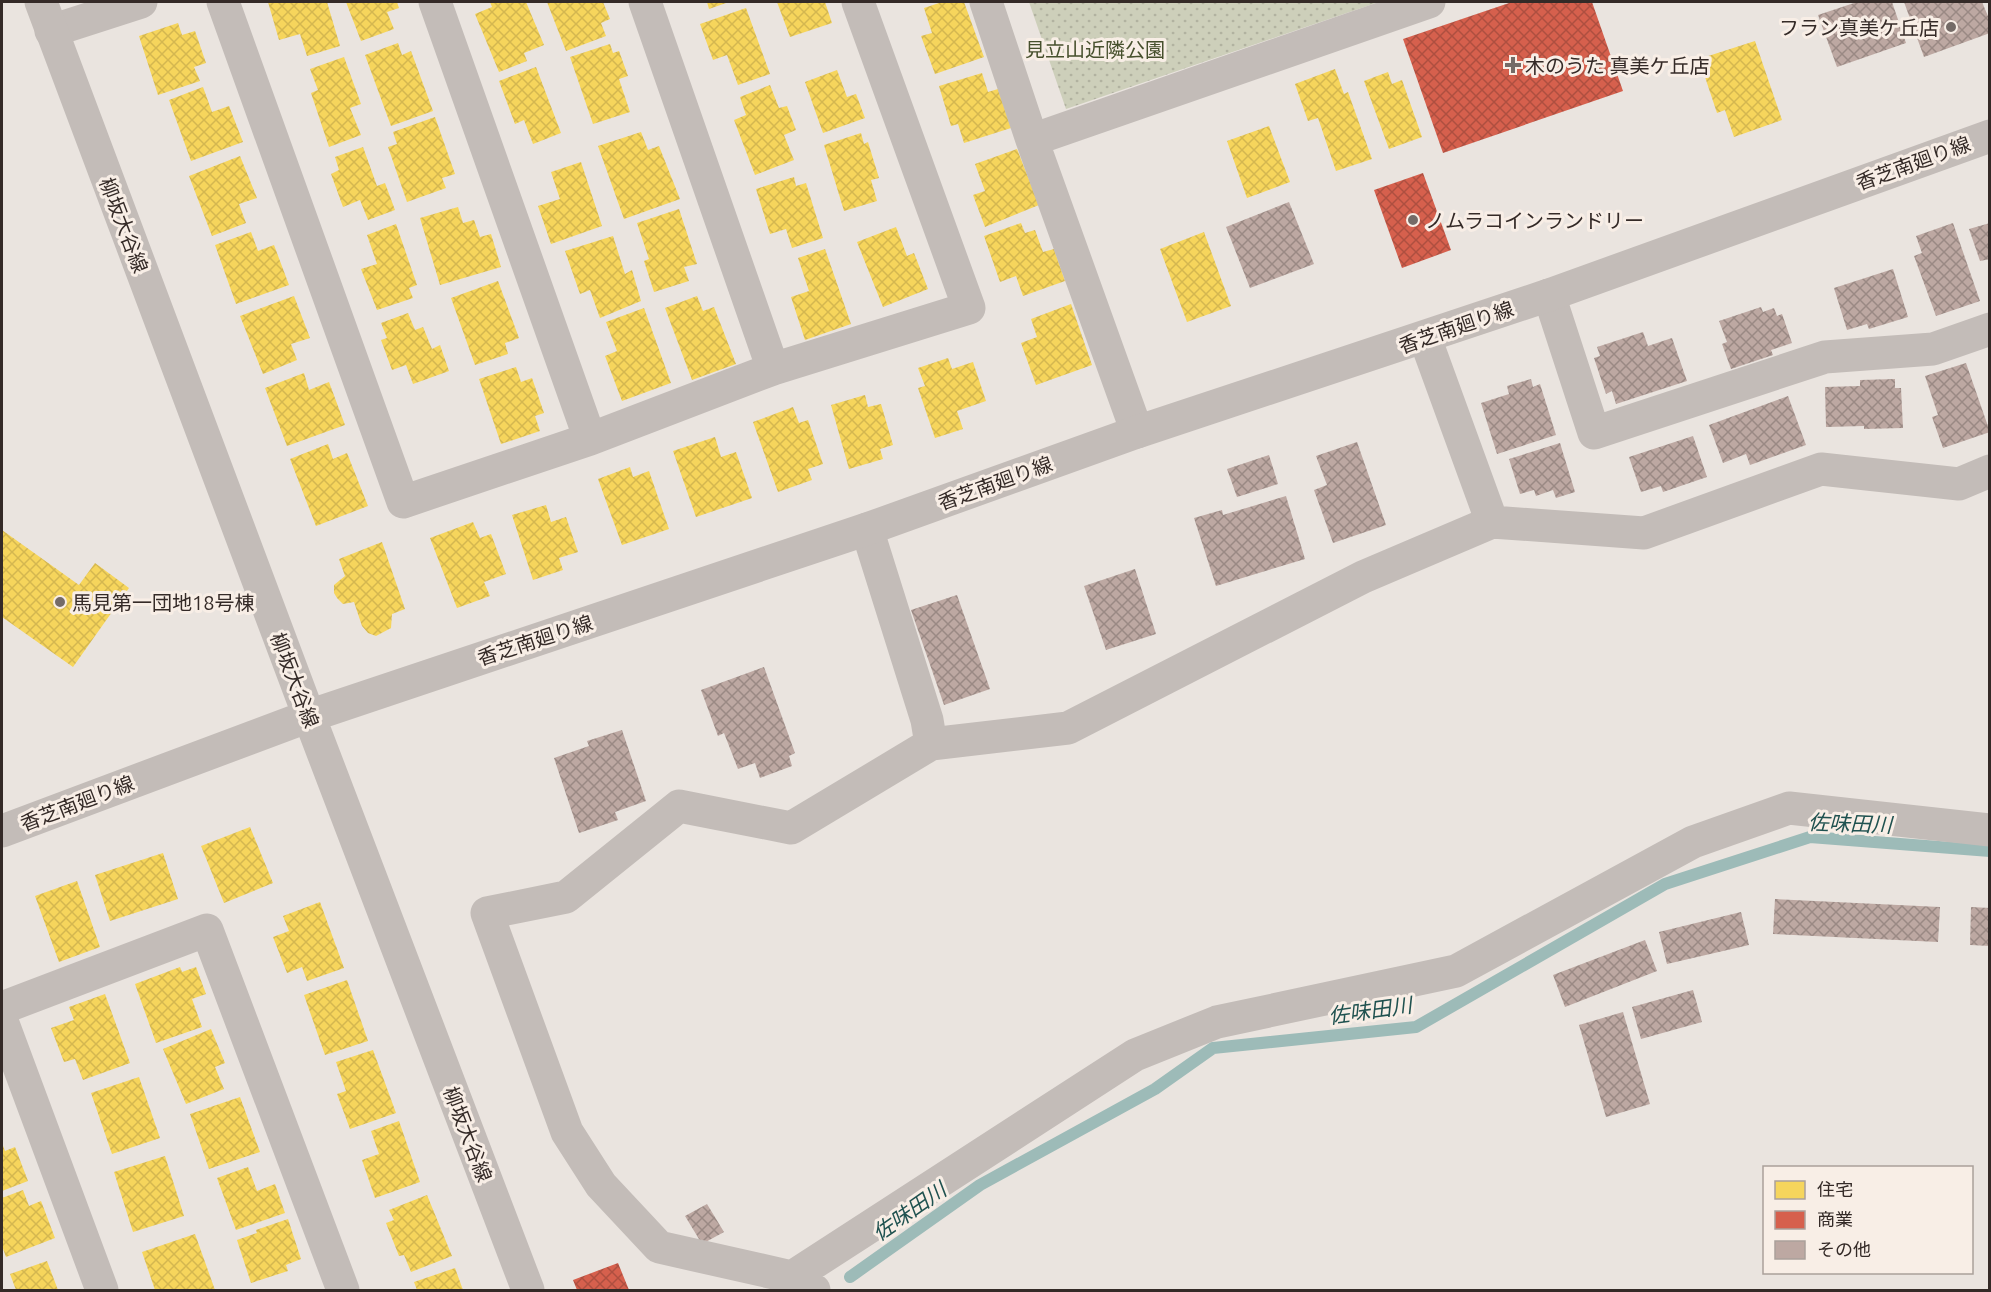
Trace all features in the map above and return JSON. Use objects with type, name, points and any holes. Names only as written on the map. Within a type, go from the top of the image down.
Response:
[{"type":"street","points":[[46,16],[141,2]]},
{"type":"street","points":[[223,2],[403,502],[590,439],[773,369],[969,308],[858,2]]},
{"type":"street","points":[[435,2],[590,439]]},
{"type":"street","points":[[645,2],[773,369]]},
{"type":"street","points":[[986,2],[1032,140],[1137,432]]},
{"type":"street","points":[[1032,140],[1429,2]]},
{"type":"street","name":"柳坂大谷線","points":[[46,16],[528,1290]]},
{"type":"street","name":"香芝南廻り線","points":[[2,831],[309,716],[867,529],[1137,432],[1425,338],[1989,136]]},
{"type":"street","points":[[1549,295],[1594,433],[1825,357],[1933,349],[1989,329]]},
{"type":"street","points":[[1425,338],[1492,522]]},
{"type":"street","points":[[1989,471],[1959,484],[1821,469],[1644,533],[1492,522],[1363,577],[1068,728],[931,744],[790,828],[679,806],[566,897],[487,913],[567,1132],[602,1185],[658,1247],[803,1284],[1135,1055],[1217,1022],[1456,971],[1693,842],[1789,808],[1989,830]]},
{"type":"street","points":[[867,529],[927,720],[931,744]]},
{"type":"street","points":[[2,1008],[207,930],[343,1290]]},
{"type":"street","points":[[2,1021],[102,1290]]},
{"type":"green space","name":"見立山近隣公園","points":[[1029,2],[1379,2],[1066,109]]},
{"type":"building: 住宅","points":[[268,2],[327,2],[340,46],[307,56],[300,34],[279,40]]},
{"type":"building: 住宅","points":[[346,2],[397,2],[399,8],[387,12],[394,29],[361,41]]},
{"type":"building: 住宅","points":[[490,2],[526,2],[544,45],[524,53],[527,61],[499,72],[475,14],[492,7]]},
{"type":"building: 住宅","points":[[547,2],[603,2],[610,19],[601,23],[606,36],[566,51]]},
{"type":"building: 住宅","points":[[707,2],[729,2],[709,9]]},
{"type":"building: 住宅","points":[[777,2],[825,2],[832,23],[790,37]]},
{"type":"building: 住宅","points":[[942,2],[964,2],[984,57],[935,74],[921,36],[932,33],[924,8]]},
{"type":"building: 住宅","points":[[746,8],[770,74],[738,85],[727,55],[713,60],[700,24]]},
{"type":"building: 住宅","points":[[178,23],[182,35],[195,31],[206,63],[194,67],[200,81],[158,95],[139,36]]},
{"type":"building: 住宅","points":[[1755,41],[1782,120],[1734,137],[1725,110],[1717,113],[1699,59]]},
{"type":"building: 住宅","points":[[398,43],[402,55],[411,51],[433,111],[391,126],[365,55]]},
{"type":"building: 住宅","points":[[610,44],[613,53],[619,51],[628,76],[619,79],[630,112],[593,124],[570,57]]},
{"type":"building: 住宅","points":[[344,57],[361,104],[350,108],[361,135],[329,147],[311,93],[318,90],[310,69]]},
{"type":"building: 住宅","points":[[536,67],[561,133],[533,144],[524,120],[515,124],[499,81]]},
{"type":"building: 住宅","points":[[1335,69],[1344,94],[1348,92],[1372,159],[1336,171],[1318,118],[1308,121],[1295,84]]},
{"type":"building: 住宅","points":[[837,70],[847,97],[856,94],[865,118],[823,133],[805,82]]},
{"type":"building: 住宅","points":[[1388,72],[1392,84],[1402,80],[1422,137],[1389,149],[1364,81]]},
{"type":"building: 住宅","points":[[982,73],[988,92],[998,89],[1011,128],[964,143],[958,124],[951,126],[939,86]]},
{"type":"building: 住宅","points":[[770,85],[779,108],[787,106],[796,130],[784,135],[794,160],[755,175],[734,120],[746,115],[740,97]]},
{"type":"building: 住宅","points":[[203,87],[212,112],[229,106],[243,142],[191,161],[169,100]]},
{"type":"building: 住宅","points":[[435,117],[455,174],[442,178],[446,188],[407,202],[388,147],[397,144],[393,132]]},
{"type":"building: 住宅","points":[[1269,126],[1290,182],[1247,198],[1227,141]]},
{"type":"building: 住宅","points":[[641,132],[648,150],[659,146],[680,199],[624,219],[598,146]]},
{"type":"building: 住宅","points":[[861,133],[864,144],[868,142],[879,178],[871,180],[877,201],[844,211],[824,145]]},
{"type":"building: 住宅","points":[[363,147],[377,186],[385,183],[395,210],[368,220],[360,200],[343,207],[331,174],[339,170],[335,157]]},
{"type":"building: 住宅","points":[[1017,149],[1039,205],[985,227],[973,195],[985,191],[975,164]]},
{"type":"building: 住宅","points":[[240,156],[257,198],[239,204],[246,223],[212,236],[189,176]]},
{"type":"building: 住宅","points":[[581,162],[602,226],[551,244],[538,206],[560,199],[551,172]]},
{"type":"building: 住宅","points":[[794,177],[796,186],[806,183],[823,238],[792,248],[786,229],[770,234],[756,189]]},
{"type":"building: 住宅","points":[[458,207],[463,223],[474,220],[480,237],[491,234],[501,267],[440,285],[420,218]]},
{"type":"building: 住宅","points":[[679,209],[697,264],[684,267],[689,281],[654,292],[644,261],[649,259],[637,223]]},
{"type":"building: 住宅","points":[[1021,223],[1025,233],[1035,230],[1043,252],[1054,249],[1065,281],[1023,296],[1016,276],[1000,282],[984,236]]},
{"type":"building: 住宅","points":[[396,224],[417,285],[409,288],[413,298],[377,310],[361,269],[377,264],[367,235]]},
{"type":"building: 住宅","points":[[896,227],[907,256],[914,253],[928,289],[883,307],[857,242]]},
{"type":"building: 住宅","points":[[251,232],[258,251],[274,245],[289,285],[236,304],[215,245]]},
{"type":"building: 住宅","points":[[1204,232],[1231,306],[1187,322],[1160,249]]},
{"type":"building: 住宅","points":[[613,236],[625,274],[632,270],[641,301],[600,318],[590,290],[580,294],[565,251]]},
{"type":"building: 住宅","points":[[825,249],[851,324],[805,340],[791,297],[809,291],[798,258]]},
{"type":"building: 住宅","points":[[498,281],[519,338],[505,343],[508,354],[475,365],[451,298]]},
{"type":"building: 住宅","points":[[294,296],[310,338],[291,344],[297,360],[263,374],[240,316]]},
{"type":"building: 住宅","points":[[697,296],[703,311],[714,307],[736,364],[692,380],[665,308]]},
{"type":"building: 住宅","points":[[1071,304],[1092,365],[1036,385],[1021,343],[1037,337],[1031,319]]},
{"type":"building: 住宅","points":[[644,308],[671,383],[622,401],[605,356],[617,351],[606,322]]},
{"type":"building: 住宅","points":[[408,313],[415,330],[423,327],[432,349],[440,345],[449,371],[413,384],[406,365],[392,370],[381,340],[387,338],[381,323]]},
{"type":"building: 住宅","points":[[948,358],[952,369],[973,362],[986,401],[957,411],[963,429],[935,438],[918,388],[925,386],[918,368]]},
{"type":"building: 住宅","points":[[516,367],[521,382],[532,378],[544,413],[535,416],[540,431],[501,444],[479,379]]},
{"type":"building: 住宅","points":[[304,373],[309,390],[329,382],[345,425],[287,446],[265,388]]},
{"type":"building: 住宅","points":[[865,395],[868,407],[881,404],[893,445],[880,449],[883,459],[849,469],[831,405]]},
{"type":"building: 住宅","points":[[793,407],[799,423],[808,420],[823,464],[808,469],[812,480],[778,492],[753,422]]},
{"type":"building: 住宅","points":[[715,437],[721,457],[736,452],[752,498],[696,517],[673,451]]},
{"type":"building: 住宅","points":[[328,444],[333,459],[347,453],[368,506],[316,526],[290,459]]},
{"type":"building: 住宅","points":[[630,467],[633,477],[649,471],[669,529],[622,545],[598,479]]},
{"type":"building: 住宅","points":[[546,505],[551,522],[566,517],[578,552],[559,558],[563,570],[533,580],[512,515]]},
{"type":"building: 住宅","points":[[473,522],[480,538],[491,534],[506,574],[484,582],[490,596],[457,608],[430,538]]},
{"type":"building: 住宅","name":"馬見第一団地18号棟","points":[[2,530],[79,585],[95,563],[129,588],[73,667],[2,617]]},
{"type":"building: 住宅","points":[[382,542],[405,609],[392,614],[391,628],[376,636],[368,633],[362,626],[354,602],[343,604],[337,598],[334,585],[345,576],[339,559]]},
{"type":"building: 住宅","points":[[250,827],[273,883],[224,903],[201,846]]},
{"type":"building: 住宅","points":[[163,853],[178,899],[110,921],[95,875]]},
{"type":"building: 住宅","points":[[77,881],[100,947],[59,962],[35,896]]},
{"type":"building: 住宅","points":[[320,902],[344,968],[307,981],[302,967],[287,973],[273,937],[289,931],[283,916]]},
{"type":"building: 住宅","points":[[180,967],[182,972],[196,967],[206,994],[192,999],[202,1027],[156,1043],[135,984]]},
{"type":"building: 住宅","points":[[347,980],[368,1041],[325,1055],[304,995]]},
{"type":"building: 住宅","points":[[105,994],[130,1063],[83,1080],[75,1059],[64,1062],[51,1028],[74,1020],[69,1007]]},
{"type":"building: 住宅","points":[[211,1029],[225,1063],[215,1067],[224,1089],[186,1104],[163,1049]]},
{"type":"building: 住宅","points":[[373,1050],[396,1113],[350,1129],[337,1094],[346,1091],[336,1062]]},
{"type":"building: 住宅","points":[[139,1077],[160,1138],[112,1154],[91,1093]]},
{"type":"building: 住宅","points":[[240,1097],[260,1152],[209,1169],[190,1114]]},
{"type":"building: 住宅","points":[[399,1121],[420,1182],[375,1198],[362,1160],[379,1154],[371,1131]]},
{"type":"building: 住宅","points":[[2,1143],[5,1151],[15,1147],[28,1181],[2,1191]]},
{"type":"building: 住宅","points":[[165,1156],[184,1216],[133,1232],[114,1172]]},
{"type":"building: 住宅","points":[[248,1167],[257,1191],[275,1184],[285,1213],[236,1230],[217,1178]]},
{"type":"building: 住宅","points":[[23,1190],[29,1206],[41,1201],[55,1238],[6,1257],[2,1246],[2,1198]]},
{"type":"building: 住宅","points":[[427,1195],[452,1256],[411,1272],[404,1255],[399,1256],[386,1223],[394,1220],[389,1210]]},
{"type":"building: 住宅","points":[[288,1219],[301,1259],[286,1265],[288,1271],[251,1283],[237,1240],[257,1233],[256,1230]]},
{"type":"building: 住宅","points":[[195,1234],[215,1290],[155,1290],[142,1252]]},
{"type":"building: 住宅","points":[[47,1261],[58,1290],[16,1290],[10,1274]]},
{"type":"building: 住宅","points":[[455,1268],[463,1290],[417,1290],[414,1282]]},
{"type":"building: 商業","name":"木のうた 真美ケ丘店","points":[[1512,2],[1592,2],[1623,91],[1443,153],[1403,39]]},
{"type":"building: 商業","name":"ノムラコインランドリー","points":[[1423,173],[1451,250],[1402,268],[1374,190]]},
{"type":"building: 商業","points":[[618,1263],[629,1290],[577,1290],[573,1280]]},
{"type":"building: その他","points":[[1857,2],[1892,2],[1906,43],[1837,67],[1818,15]]},
{"type":"building: その他","name":"フラン真美ケ丘店","points":[[1904,2],[1982,2],[1990,21],[1990,33],[1924,57]]},
{"type":"building: その他","points":[[1289,202],[1314,264],[1250,288],[1226,227]]},
{"type":"building: その他","points":[[1953,223],[1980,301],[1936,316],[1914,256],[1922,253],[1916,236]]},
{"type":"building: その他","points":[[1990,223],[1990,259],[1980,261],[1969,229]]},
{"type":"building: その他","points":[[1893,269],[1908,317],[1869,329],[1867,324],[1847,330],[1834,288]]},
{"type":"building: その他","points":[[1761,307],[1763,312],[1774,308],[1777,316],[1782,314],[1792,343],[1771,350],[1773,355],[1731,369],[1722,344],[1727,342],[1719,321]]},
{"type":"building: その他","points":[[1643,332],[1648,346],[1672,338],[1687,381],[1616,404],[1612,391],[1606,394],[1594,358],[1600,356],[1597,347]]},
{"type":"building: その他","points":[[1966,363],[1990,432],[1943,448],[1932,417],[1938,415],[1925,376]]},
{"type":"building: その他","points":[[1531,379],[1533,387],[1540,384],[1556,435],[1497,454],[1481,403],[1509,394],[1507,386]]},
{"type":"building: その他","points":[[1895,379],[1895,388],[1901,388],[1903,428],[1826,427],[1825,387],[1860,386],[1860,380]]},
{"type":"building: その他","points":[[1788,396],[1806,445],[1750,465],[1746,454],[1723,463],[1709,425]]},
{"type":"building: その他","points":[[1693,436],[1707,477],[1663,492],[1661,486],[1641,492],[1629,457]]},
{"type":"building: その他","points":[[1357,442],[1386,525],[1333,543],[1314,490],[1327,485],[1316,456]]},
{"type":"building: その他","points":[[1560,443],[1575,492],[1556,498],[1553,490],[1536,496],[1534,490],[1520,494],[1509,459]]},
{"type":"building: その他","points":[[1269,455],[1278,484],[1237,497],[1227,469]]},
{"type":"building: その他","points":[[1286,496],[1305,559],[1216,586],[1194,518],[1222,510],[1223,515]]},
{"type":"building: その他","points":[[1135,569],[1156,634],[1106,650],[1084,586]]},
{"type":"building: その他","points":[[957,595],[990,689],[944,705],[911,610]]},
{"type":"building: その他","points":[[764,667],[795,753],[789,756],[792,766],[760,778],[755,763],[738,769],[724,733],[718,736],[701,690]]},
{"type":"building: その他","points":[[622,730],[646,801],[615,812],[618,820],[579,833],[554,758],[589,746],[587,741]]},
{"type":"building: その他","points":[[1775,899],[1940,907],[1938,942],[1773,934]]},
{"type":"building: その他","points":[[1971,907],[1990,908],[1990,946],[1970,945]]},
{"type":"building: その他","points":[[1741,912],[1749,945],[1667,964],[1659,932]]},
{"type":"building: その他","points":[[1645,940],[1657,971],[1565,1007],[1553,975]]},
{"type":"building: その他","points":[[1693,990],[1702,1022],[1641,1039],[1632,1007]]},
{"type":"building: その他","points":[[1623,1012],[1650,1104],[1606,1117],[1579,1025]]},
{"type":"building: その他","points":[[707,1204],[724,1232],[702,1244],[685,1216]]},
{"type":"waterway","name":"佐味田川","points":[[850,1277],[980,1185],[1155,1089],[1213,1048],[1416,1027],[1665,884],[1810,837],[1990,851]]},
{"type":"place","name":"フラン真美ケ丘店","points":[[1951,27]]},
{"type":"place","name":"木のうた 真美ケ丘店","points":[[1513,65]]},
{"type":"place","name":"ノムラコインランドリー","points":[[1413,220]]},
{"type":"place","name":"馬見第一団地18号棟","points":[[60,602]]}]
